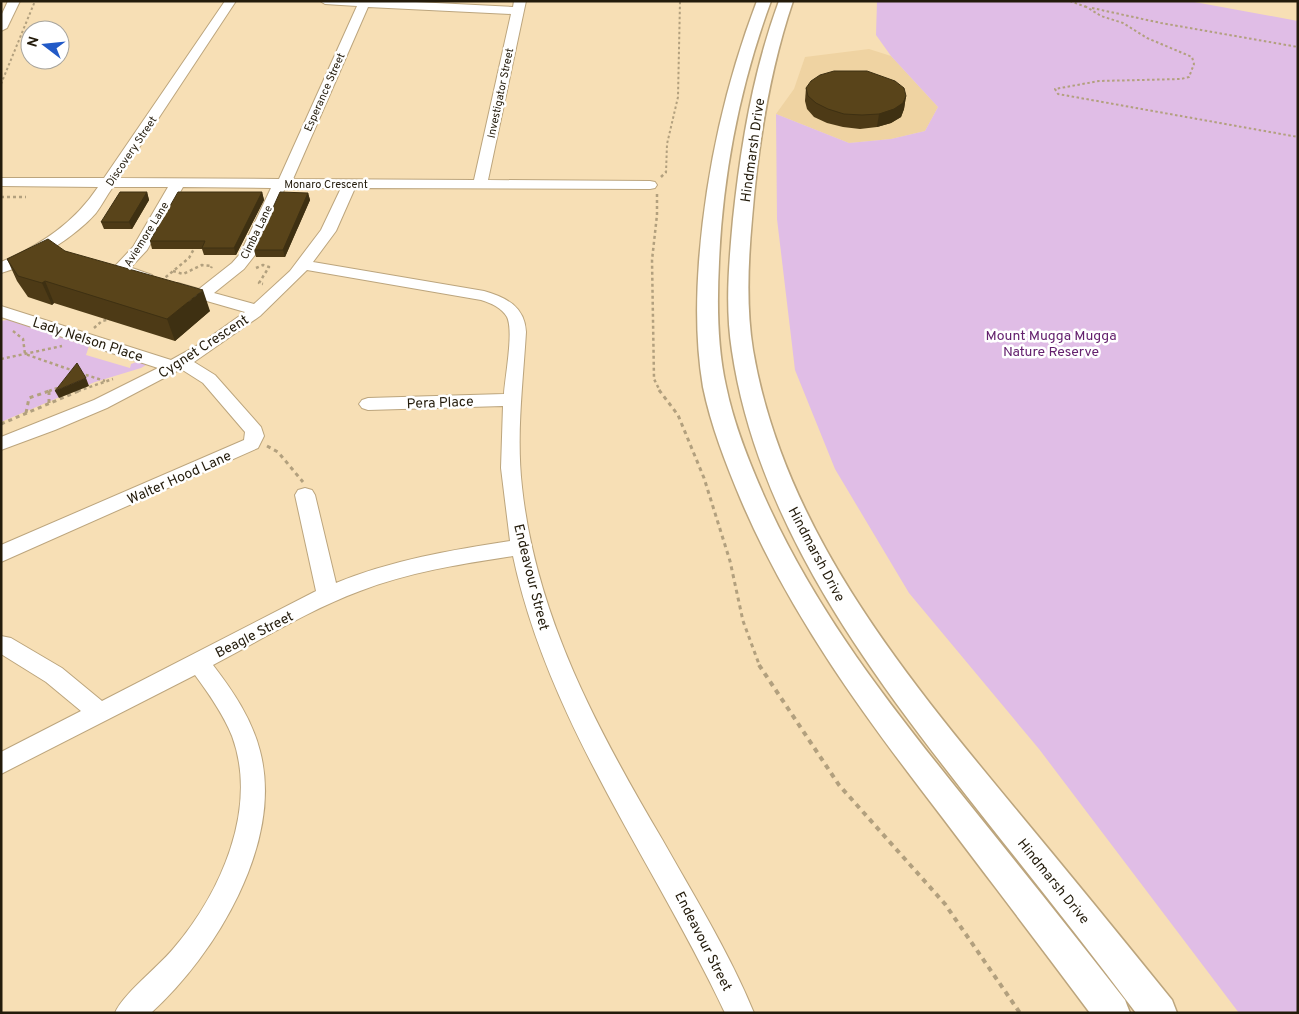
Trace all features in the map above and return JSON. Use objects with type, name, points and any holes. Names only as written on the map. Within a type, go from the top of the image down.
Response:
[{"type":"main road","name":"Hindmarsh Drive","points":[[764,1],[746,49],[731,106],[716,192],[710,247],[707,300],[708,345],[715,387],[726,432],[763,523],[785,568],[833,650],[900,741],[1112,1013]]},
{"type":"main road","name":"Hindmarsh Drive","points":[[786,1],[766,65],[753,126],[742,225],[739,277],[740,324],[748,378],[765,439],[797,518],[831,583],[891,677],[1159,1013]]},
{"type":"street","points":[[3,30],[14,1]]},
{"type":"street","name":"Discovery Street","points":[[1,268],[40,249],[68,230],[90,210],[111,182],[231,1]]},
{"type":"street","points":[[325,1],[519,6]]},
{"type":"street","name":"Esperance Street","points":[[282,183],[364,2]]},
{"type":"street","name":"Investigator Street","points":[[480,184],[519,6]]},
{"type":"street","name":"Monaro Crescent","points":[[1,182],[650,185]]},
{"type":"street","name":"Aviemore Lane","points":[[178,183],[139,250],[126,262],[123,268],[129,273],[248,308]]},
{"type":"street","name":"Cimba Lane","points":[[202,295],[238,266],[247,255],[282,183]]},
{"type":"street","name":"Cygnet Crescent","points":[[1,444],[92,409],[178,364],[222,337],[248,308],[304,265],[323,241],[339,215],[350,184]]},
{"type":"street","name":"Endeavour Street","points":[[304,265],[484,296],[503,304],[515,316],[518,327],[511,400],[512,486],[522,547],[542,625],[574,701],[607,765],[712,954],[740,1013]]},
{"type":"street","name":"Lady Nelson Place","points":[[1,311],[21,318],[86,333],[178,364]]},
{"type":"street","name":"Walter Hood Lane","points":[[1,554],[251,444],[256,436],[254,431],[209,378],[178,364]]},
{"type":"street","name":"Pera Place","points":[[368,404],[511,400]]},
{"type":"street","points":[[305,495],[328,595]]},
{"type":"street","name":"Beagle Street","points":[[1,764],[328,595],[380,574],[401,568],[447,558],[522,547]]},
{"type":"street","points":[[3,644],[54,675],[100,713]]},
{"type":"street","points":[[129,1013],[181,962],[215,914],[226,894],[249,824],[253,776],[244,738],[226,699],[198,662]]},
{"type":"path","points":[[1,84],[35,1]]},
{"type":"path","points":[[1070,1],[1161,23],[1298,47]]},
{"type":"path","points":[[1085,6],[1102,16],[1123,23],[1147,38],[1192,57],[1193,68],[1190,77],[1181,79],[1098,82],[1063,86],[1055,90],[1058,94],[1298,137]]},
{"type":"path","points":[[163,283],[189,258],[198,243]]},
{"type":"path","points":[[248,308],[266,285]]},
{"type":"path","points":[[21,318],[9,327],[23,339],[24,354]]},
{"type":"path","points":[[1,359],[70,344],[102,321],[113,318]]},
{"type":"path","points":[[24,354],[106,381]]},
{"type":"path","points":[[73,378],[78,372]]},
{"type":"path","points":[[1,424],[115,378]]},
{"type":"path","points":[[26,414],[29,398],[62,386]]},
{"type":"shaded area","points":[[869,49],[891,56],[938,107],[925,131],[891,139],[849,143],[776,114],[794,89],[805,57]]},
{"type":"green space","name":"Mount Mugga Mugga Nature Reserve","points":[[877,1],[1189,1],[1298,21],[1298,1013],[1239,1013],[1039,749],[909,593],[835,469],[795,370],[777,219],[776,114],[849,143],[891,139],[925,131],[938,107],[891,56],[876,35]]},
{"type":"green space","points":[[16,320],[90,343],[86,355],[130,368],[131,364],[139,361],[146,365],[95,382],[1,422],[1,321]]},
{"type":"building","points":[[834,71],[867,71],[895,81],[904,88],[906,96],[903,103],[894,109],[879,114],[844,114],[828,109],[816,103],[808,96],[806,88],[811,81],[820,75]]},
{"type":"building","points":[[120,192],[147,192],[129,222],[101,222]]},
{"type":"building","points":[[178,192],[262,192],[234,248],[202,248],[205,241],[150,241]]},
{"type":"building","points":[[280,192],[308,193],[283,250],[254,250]]},
{"type":"building","points":[[48,239],[65,251],[203,290],[167,319],[45,281],[42,283],[18,276],[7,259]]},
{"type":"building","points":[[77,363],[86,378],[55,391]]}]
